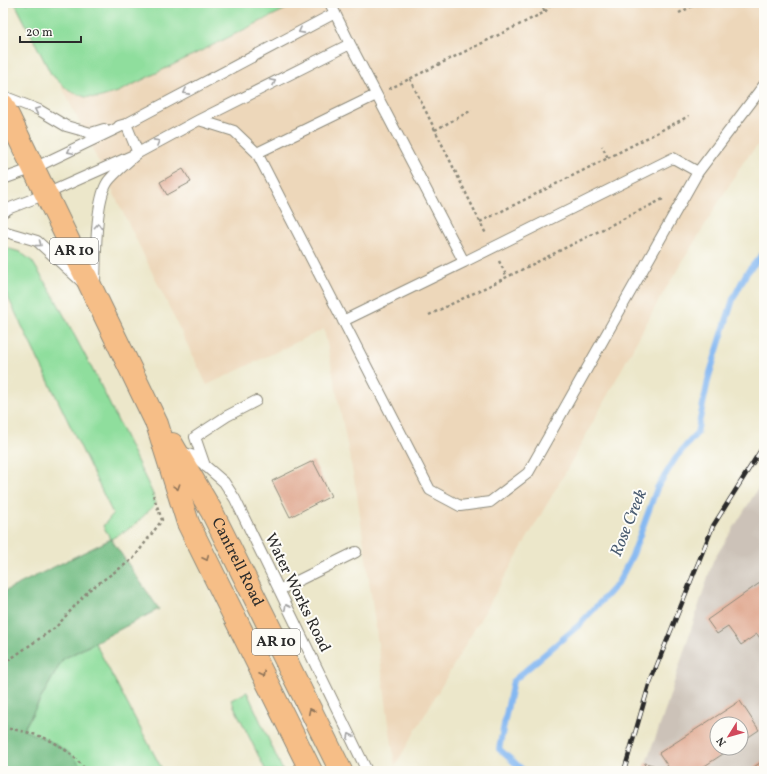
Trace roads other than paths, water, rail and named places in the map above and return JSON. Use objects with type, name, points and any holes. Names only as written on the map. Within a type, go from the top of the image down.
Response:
[{"type":"main road","name":"Cantrell Road","points":[[3,105],[157,424],[188,523],[311,771]]},
{"type":"main road","name":"Cantrell Road","points":[[157,424],[177,451],[212,512],[341,771]]},
{"type":"lane","points":[[330,3],[376,95],[464,262]]},
{"type":"lane","points":[[3,179],[34,168],[126,124],[335,13]]},
{"type":"lane","points":[[3,212],[138,153],[199,120],[350,44]]},
{"type":"lane","points":[[199,120],[234,131],[256,153],[430,490],[460,506],[490,502],[528,473],[698,172],[764,85]]},
{"type":"lane","points":[[256,153],[376,95]]},
{"type":"lane","points":[[3,96],[39,110],[66,126],[91,133],[126,124]]},
{"type":"lane","points":[[126,124],[138,153]]},
{"type":"lane","points":[[94,293],[101,200],[107,183],[138,153]]},
{"type":"lane","points":[[343,321],[673,158],[698,172]]},
{"type":"lane","points":[[3,231],[37,241],[94,293]]},
{"type":"lane","points":[[205,466],[195,437],[227,416],[256,401]]},
{"type":"lane","name":"Water Works Road","points":[[177,451],[194,456],[224,482],[235,499],[367,771]]},
{"type":"lane","points":[[279,590],[356,552]]},
{"type":"waterway","name":"Rose Creek","points":[[524,771],[499,749],[513,681],[579,625],[618,583],[633,554],[657,488],[677,456],[697,433],[709,376],[733,299],[746,274],[764,252]]},
{"type":"railway","points":[[624,771],[649,685],[713,526],[764,445]]}]
